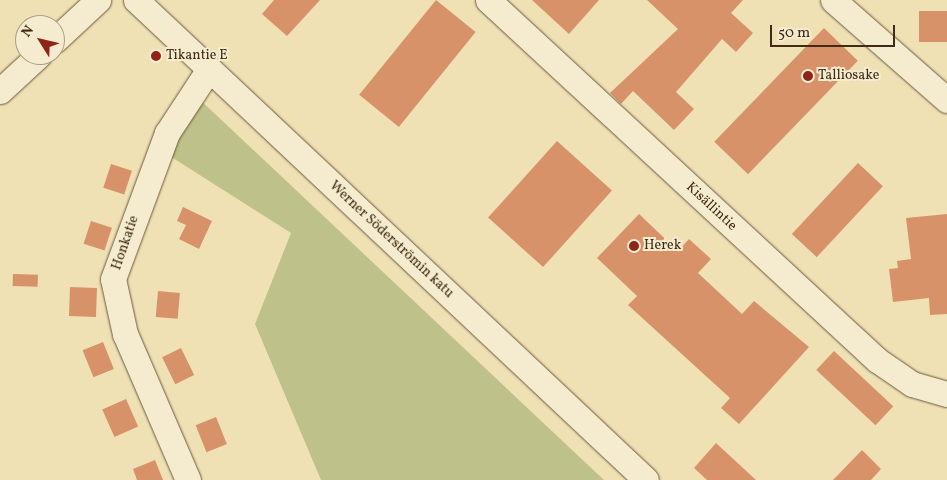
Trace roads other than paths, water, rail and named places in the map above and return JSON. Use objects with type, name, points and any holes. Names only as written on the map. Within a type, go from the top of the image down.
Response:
[{"type":"street","points":[[65,31],[98,0]]},
{"type":"street","name":"Werner Söderströmin katu","points":[[136,0],[646,480]]},
{"type":"street","name":"Kisällintie","points":[[488,0],[877,360],[912,384],[947,394]]},
{"type":"street","points":[[833,0],[947,100]]},
{"type":"street","points":[[0,91],[28,65]]},
{"type":"street","name":"Honkatie","points":[[188,480],[125,334],[114,279],[167,133],[209,69]]},
{"type":"place","name":"Tikantie E","points":[[156,56]]},
{"type":"place","name":"Talliosake","points":[[808,76]]},
{"type":"place","name":"Herek","points":[[634,246]]}]
